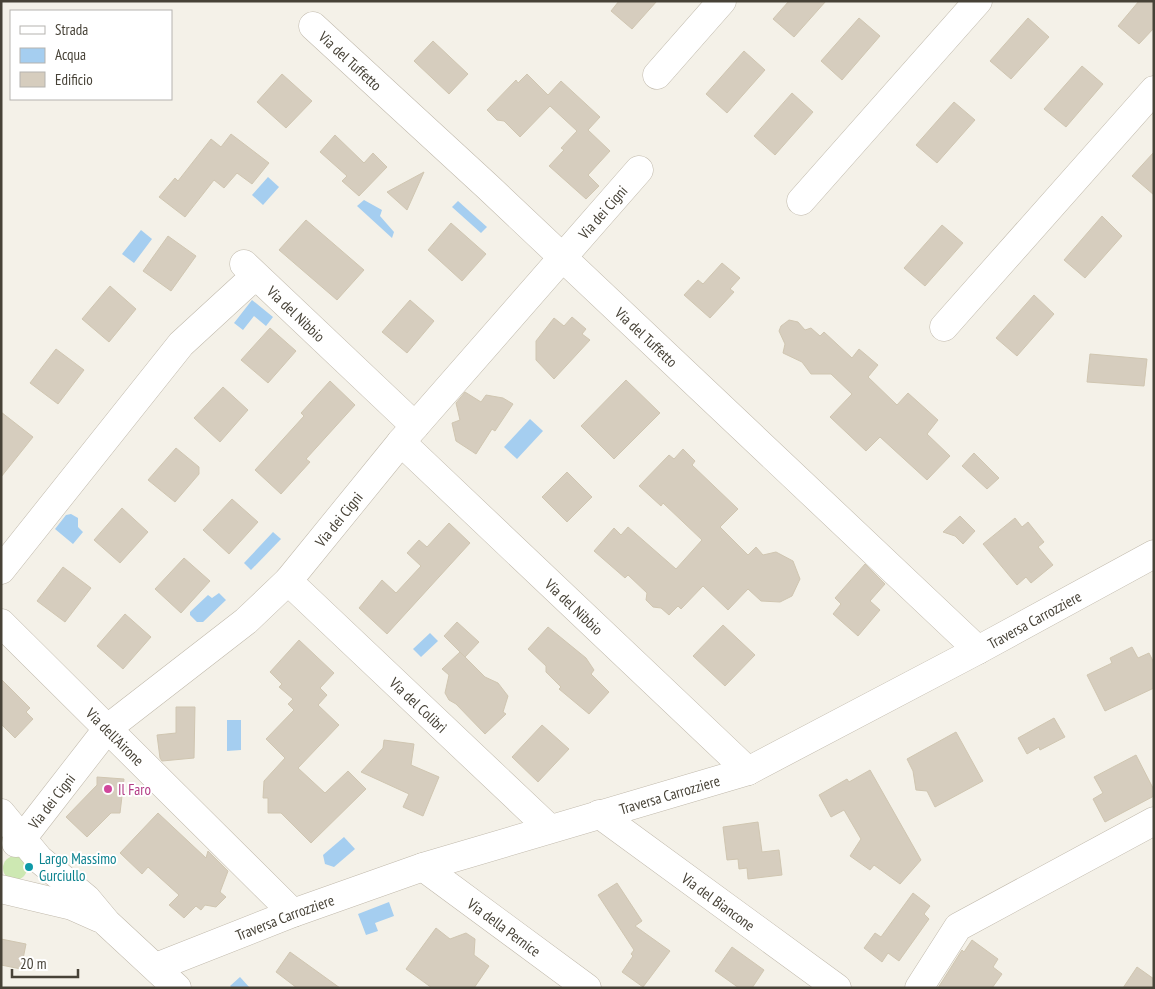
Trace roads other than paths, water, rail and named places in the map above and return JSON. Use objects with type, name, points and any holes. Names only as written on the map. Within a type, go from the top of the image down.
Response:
[{"type":"street","points":[[657,75],[722,1]]},
{"type":"street","points":[[801,201],[978,1]]},
{"type":"street","name":"Via del Tuffetto","points":[[313,26],[978,650]]},
{"type":"street","points":[[944,327],[1154,90]]},
{"type":"street","name":"Via dei Cigni","points":[[22,847],[108,728],[246,621],[288,581],[408,434],[639,170]]},
{"type":"street","name":"Via del Nibbio","points":[[1,570],[181,344],[249,270],[408,434],[748,771]]},
{"type":"street","name":"Traversa Carrozziere","points":[[156,968],[293,913],[422,867],[549,828],[748,771],[978,650],[1154,554]]},
{"type":"street","name":"Via del Colibrì","points":[[288,581],[549,828]]},
{"type":"street","name":"Via dell'Airone","points":[[1,623],[293,913]]},
{"type":"street","points":[[1,813],[22,847],[41,872],[36,884],[26,892],[5,892]]},
{"type":"street","name":"Via del Biancone","points":[[599,814],[837,988]]},
{"type":"street","points":[[919,988],[958,927],[1154,821]]},
{"type":"street","points":[[22,847],[87,900],[177,988]]},
{"type":"street","name":"Via della Pernice","points":[[422,867],[587,988]]},
{"type":"street","points":[[5,892],[72,906],[108,922]]},
{"type":"water","points":[[268,177],[279,187],[263,205],[252,195]]},
{"type":"water","points":[[364,200],[382,210],[380,216],[394,232],[392,238],[357,206]]},
{"type":"water","points":[[458,201],[487,227],[481,233],[452,207]]},
{"type":"water","points":[[141,230],[152,239],[134,263],[122,254]]},
{"type":"water","points":[[252,300],[273,317],[266,326],[254,316],[243,330],[234,323]]},
{"type":"water","points":[[530,419],[543,431],[517,459],[504,447]]},
{"type":"water","points":[[71,514],[78,518],[78,527],[83,532],[73,544],[55,529],[66,515]]},
{"type":"water","points":[[273,532],[281,539],[251,570],[244,563]]},
{"type":"water","points":[[219,593],[226,600],[203,622],[197,622],[190,615],[190,612],[208,595],[212,598]]},
{"type":"water","points":[[430,633],[438,641],[421,657],[413,649]]},
{"type":"water","points":[[227,720],[241,720],[241,750],[227,751]]},
{"type":"water","points":[[344,837],[355,849],[334,867],[325,864],[323,855]]},
{"type":"water","points":[[389,902],[394,916],[375,923],[378,931],[366,935],[358,914]]},
{"type":"water","points":[[240,977],[250,988],[232,988],[230,986]]},
{"type":"place","name":"Il Faro","points":[[108,789]]},
{"type":"place","name":"Largo Massimo Gurciullo","points":[[29,867]]}]
